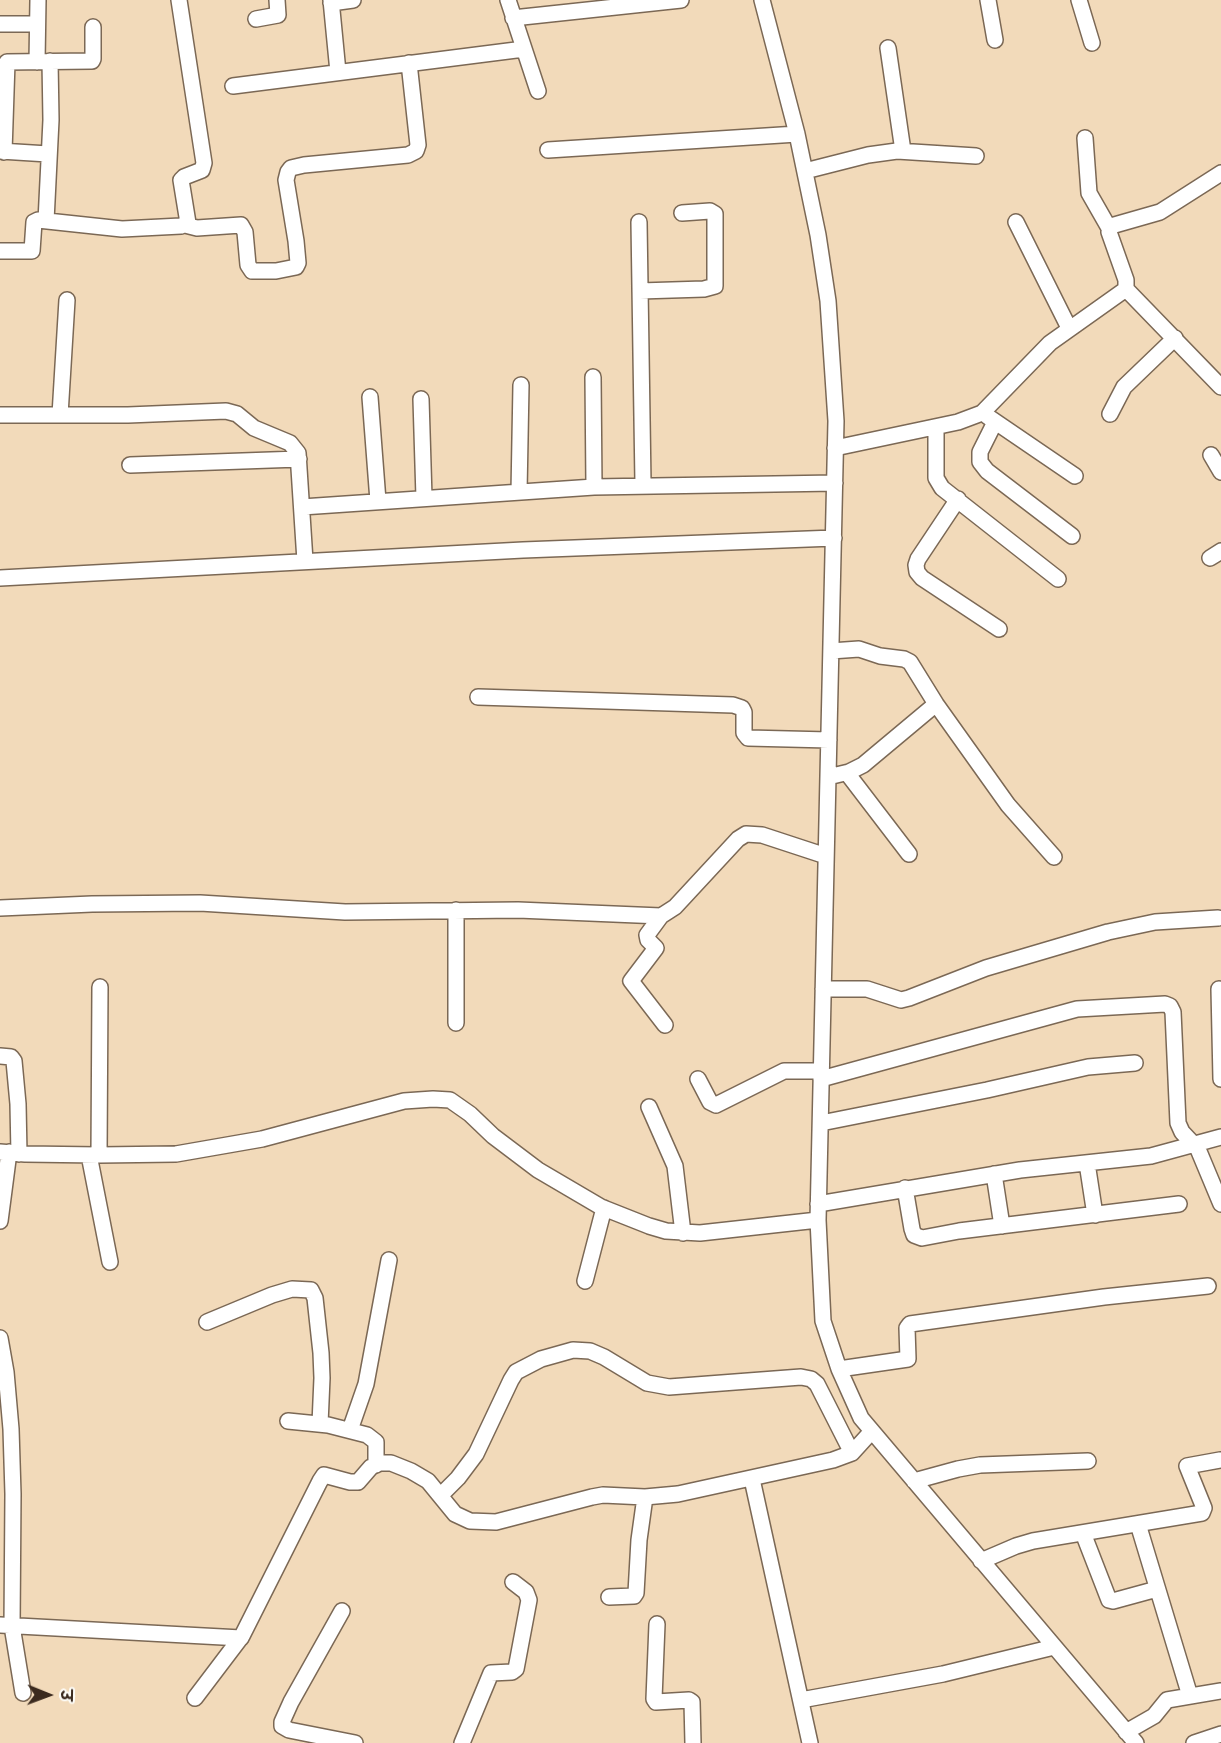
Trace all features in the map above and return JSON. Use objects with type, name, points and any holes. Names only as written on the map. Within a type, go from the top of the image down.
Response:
[{"type":"street","points":[[38,0],[37,24],[51,104],[46,221]]},
{"type":"street","points":[[178,0],[204,163],[202,170],[181,180],[188,220],[186,225]]},
{"type":"street","points":[[256,19],[278,15],[277,0]]},
{"type":"street","points":[[338,72],[331,1],[353,0]]},
{"type":"street","points":[[508,0],[537,91]]},
{"type":"street","points":[[513,18],[612,4],[681,0]]},
{"type":"street","points":[[762,0],[789,135],[805,171],[828,301],[836,448],[822,483],[821,538],[831,651],[818,740],[828,777],[817,853],[823,989],[813,1072],[821,1123],[818,1204],[810,1220],[823,1321],[839,1370],[861,1418],[862,1441]]},
{"type":"street","points":[[988,0],[995,40]]},
{"type":"street","points":[[1079,0],[1092,43]]},
{"type":"street","points":[[0,24],[37,24]]},
{"type":"street","points":[[48,154],[2,152],[7,62],[92,61],[93,27]]},
{"type":"street","points":[[888,48],[903,151]]},
{"type":"street","points":[[233,86],[524,49]]},
{"type":"street","points":[[0,250],[32,251],[34,222],[38,220],[122,229],[186,225],[197,228],[241,225],[245,232],[248,264],[252,271],[276,271],[296,267],[297,256],[286,180],[288,172],[291,168],[304,165],[408,154],[416,151],[418,145],[409,63]]},
{"type":"street","points":[[548,150],[789,135]]},
{"type":"street","points":[[1085,138],[1089,193],[1109,228],[1126,280],[1126,289],[1218,384]]},
{"type":"street","points":[[805,171],[868,155],[903,151],[976,156]]},
{"type":"street","points":[[1109,228],[1160,212],[1221,173]]},
{"type":"street","points":[[640,291],[704,289],[715,286],[715,214],[710,211],[682,213]]},
{"type":"street","points":[[639,222],[643,484]]},
{"type":"street","points":[[1016,222],[1069,328]]},
{"type":"street","points":[[836,448],[936,427],[982,413],[1050,343],[1126,289]]},
{"type":"street","points":[[60,415],[67,300]]},
{"type":"street","points":[[1110,414],[1124,387],[1175,338]]},
{"type":"street","points":[[593,378],[594,487]]},
{"type":"street","points":[[519,492],[521,385]]},
{"type":"street","points":[[370,397],[378,501]]},
{"type":"street","points":[[421,399],[424,498]]},
{"type":"street","points":[[0,415],[233,412],[254,428],[290,443],[296,448],[300,459],[305,561]]},
{"type":"street","points":[[982,413],[1075,476]]},
{"type":"street","points":[[995,422],[980,452],[980,462],[987,471],[1072,536]]},
{"type":"street","points":[[936,427],[936,478],[942,488],[1058,579]]},
{"type":"street","points":[[1211,455],[1221,472]]},
{"type":"street","points":[[130,465],[300,459]]},
{"type":"street","points":[[302,507],[643,484],[822,483]]},
{"type":"street","points":[[958,499],[918,559],[917,572],[922,578],[999,629]]},
{"type":"street","points":[[0,578],[535,549],[821,538]]},
{"type":"street","points":[[831,651],[859,649],[880,656],[908,660],[936,704],[1008,805],[1054,857]]},
{"type":"street","points":[[478,697],[733,705],[742,708],[744,712],[744,733],[748,738],[818,740]]},
{"type":"street","points":[[828,777],[863,765],[936,704]]},
{"type":"street","points":[[847,772],[909,854]]},
{"type":"street","points":[[665,1025],[631,981],[656,950],[647,935],[661,916],[675,907],[738,839],[746,834],[762,835],[817,853]]},
{"type":"street","points":[[0,908],[92,903],[201,903],[345,912],[518,910],[661,916]]},
{"type":"street","points":[[456,910],[456,1023]]},
{"type":"street","points":[[823,989],[867,989],[901,1000],[986,968],[1108,932],[1165,921],[1218,918]]},
{"type":"street","points":[[100,987],[94,1155],[110,1262]]},
{"type":"street","points":[[1219,989],[1221,1079]]},
{"type":"street","points":[[698,1079],[710,1102],[716,1105],[784,1071],[813,1072],[1077,1009],[1165,1004],[1170,1006],[1173,1012],[1178,1123],[1192,1145],[1221,1203]]},
{"type":"street","points":[[0,1056],[11,1057],[14,1061],[18,1104],[0,1221]]},
{"type":"street","points":[[821,1123],[1088,1067],[1135,1063]]},
{"type":"street","points":[[9,1152],[94,1155],[176,1154],[262,1138],[404,1101],[433,1098],[450,1100],[538,1170],[604,1208],[649,1226],[683,1233],[810,1220]]},
{"type":"street","points":[[649,1107],[675,1166],[683,1233]]},
{"type":"street","points":[[818,1204],[994,1174],[1166,1153],[1221,1137]]},
{"type":"street","points":[[1087,1163],[1095,1215]]},
{"type":"street","points":[[994,1174],[1002,1226]]},
{"type":"street","points":[[905,1188],[912,1229],[917,1238],[1179,1204]]},
{"type":"street","points":[[585,1281],[604,1208]]},
{"type":"street","points":[[350,1430],[366,1384],[389,1260]]},
{"type":"street","points":[[839,1370],[908,1359],[907,1328],[910,1324],[1104,1297],[1208,1286]]},
{"type":"street","points":[[207,1322],[272,1295],[292,1289],[311,1290],[315,1298],[321,1362],[320,1424]]},
{"type":"street","points":[[0,1338],[6,1372],[11,1429],[6,1488],[6,1626],[23,1693]]},
{"type":"street","points":[[441,1495],[458,1478],[476,1454],[516,1372],[541,1359],[573,1350],[582,1350],[597,1354],[647,1383],[669,1387],[793,1377],[811,1379],[862,1441],[914,1481],[981,1561],[1044,1649],[1131,1737],[1154,1716],[1167,1700],[1221,1691]]},
{"type":"street","points":[[288,1420],[320,1424],[367,1435],[376,1442],[376,1465]]},
{"type":"street","points":[[195,1698],[241,1638],[322,1477],[328,1475],[350,1482],[358,1482],[371,1467],[391,1463],[428,1481],[455,1514],[470,1521],[484,1523],[511,1519],[603,1495],[645,1497],[678,1494],[752,1479],[833,1460],[862,1441]]},
{"type":"street","points":[[981,1561],[1016,1546],[1202,1513],[1203,1505],[1187,1466],[1220,1460]]},
{"type":"street","points":[[914,1481],[957,1469],[980,1466],[1088,1461]]},
{"type":"street","points":[[752,1479],[810,1743]]},
{"type":"street","points":[[609,1597],[634,1596],[636,1593],[639,1540],[645,1497]]},
{"type":"street","points":[[1138,1524],[1190,1696]]},
{"type":"street","points":[[1083,1533],[1109,1600],[1113,1601],[1157,1589]]},
{"type":"street","points":[[462,1743],[491,1673],[512,1672],[516,1669],[529,1600],[526,1592],[513,1582]]},
{"type":"street","points":[[342,1611],[291,1702],[282,1726],[289,1730],[355,1743]]},
{"type":"street","points":[[657,1624],[654,1699],[656,1702],[686,1700],[692,1702],[693,1743]]},
{"type":"street","points":[[6,1626],[241,1638]]},
{"type":"street","points":[[801,1700],[943,1674],[1044,1649]]},
{"type":"street","points":[[1194,1743],[1221,1734]]}]
